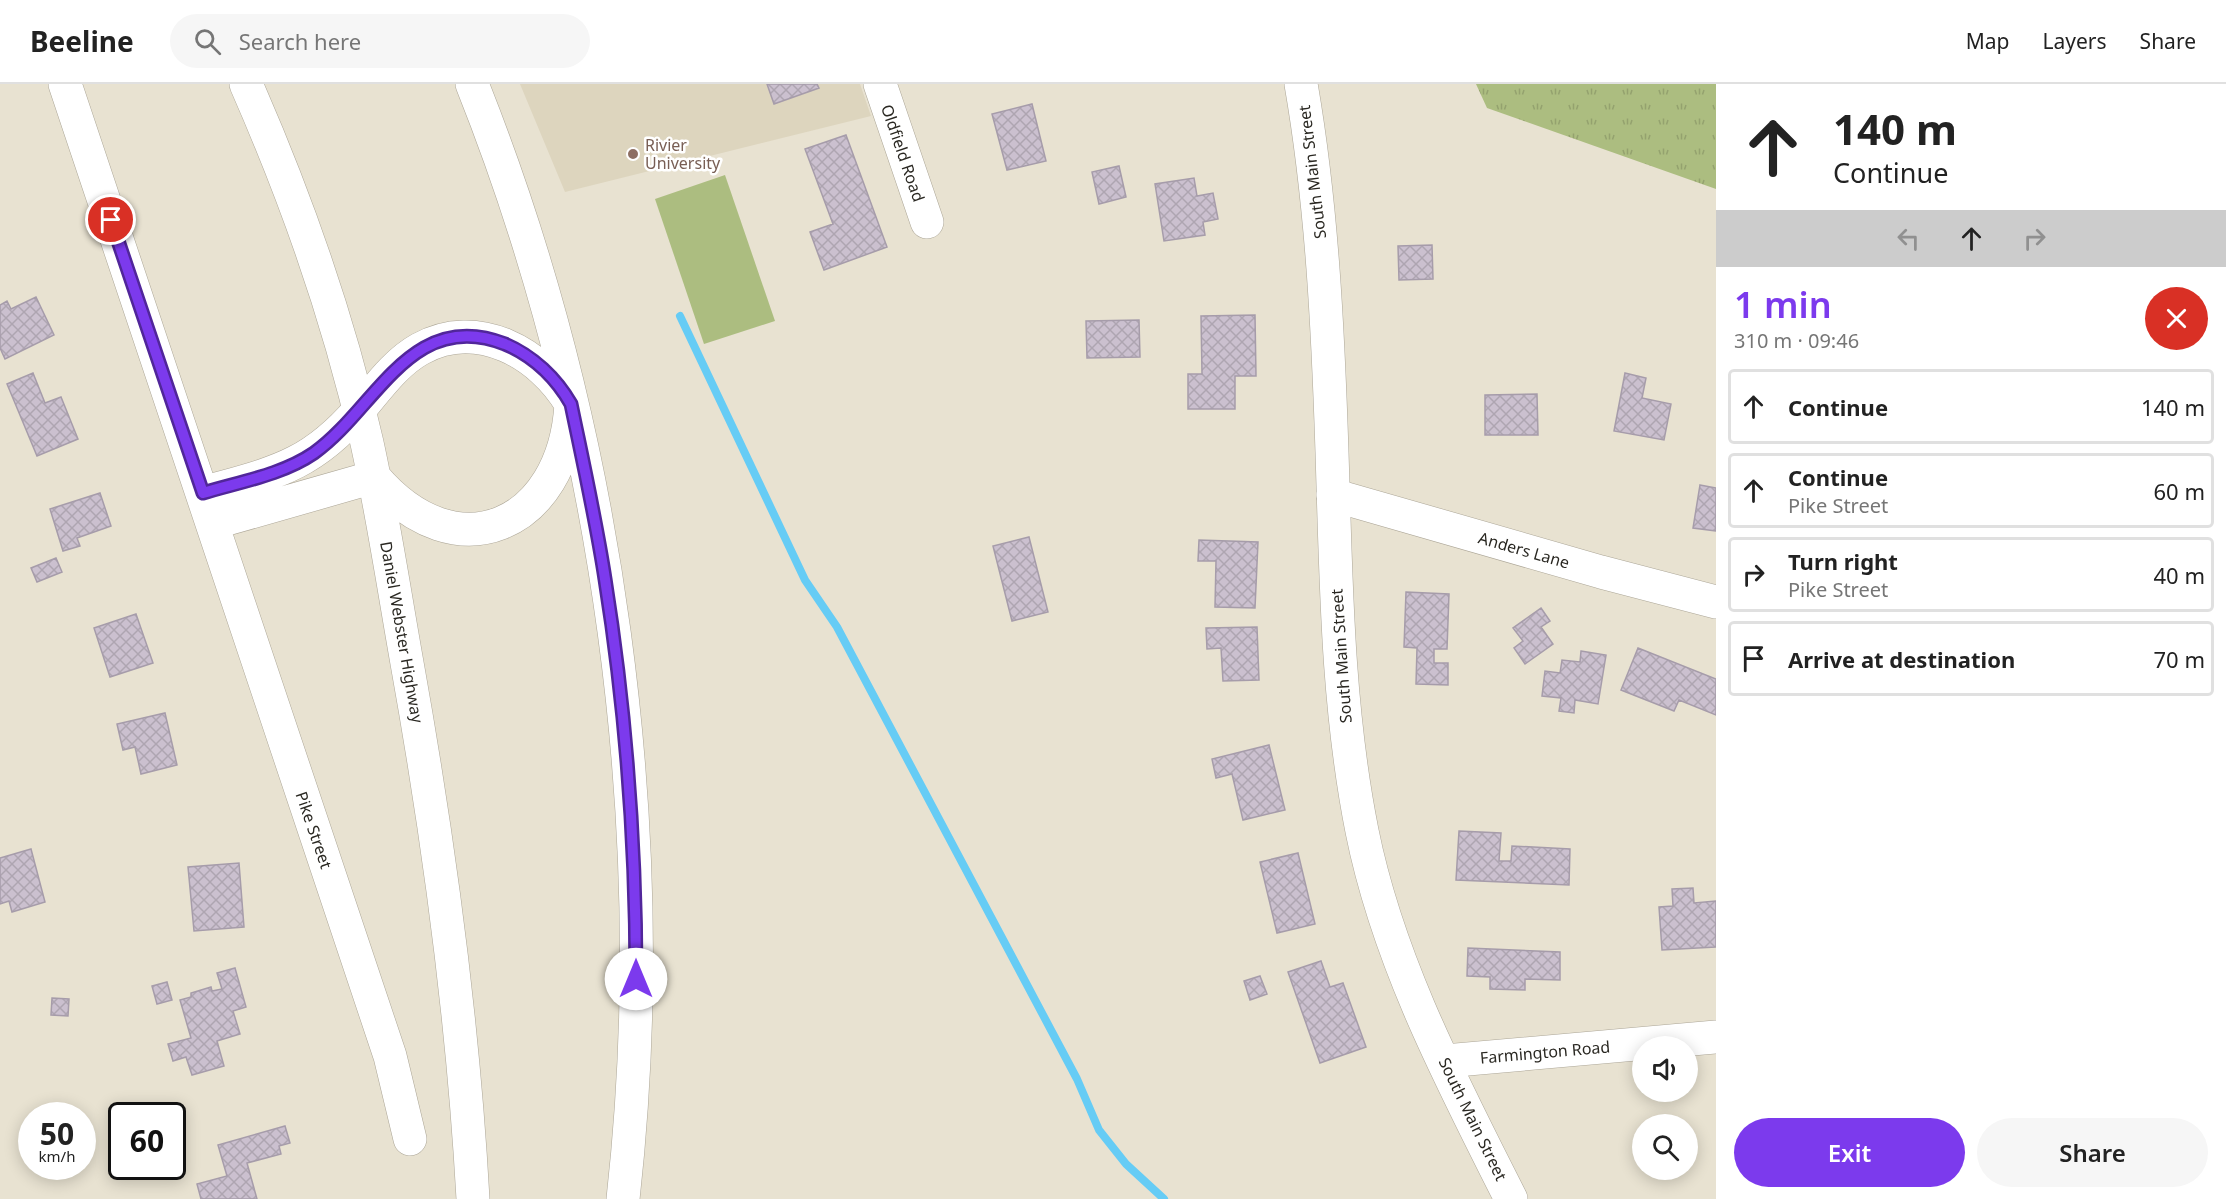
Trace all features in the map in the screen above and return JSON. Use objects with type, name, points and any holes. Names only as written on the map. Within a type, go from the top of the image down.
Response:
[{"type":"street","name":"Pike Street","points":[[64,84],[390,1056],[410,1139]]},
{"type":"street","name":"Daniel Webster Highway","points":[[246,84],[303,223],[335,324],[359,410],[374,477],[425,763],[446,896],[461,1028],[473,1199]]},
{"type":"street","points":[[472,84],[526,235],[571,404],[605,579],[624,727],[632,827],[636,1029],[623,1199]]},
{"type":"street","name":"Oldfield Road","points":[[880,84],[927,222]]},
{"type":"street","name":"South Main Street","points":[[1301,84],[1311,139],[1326,306],[1342,697],[1362,833],[1398,955],[1445,1061],[1511,1199]]},
{"type":"street","points":[[467,337],[498,342],[524,354],[549,375],[571,404],[566,439],[548,482],[530,504],[492,526],[463,530],[435,525],[397,502],[374,477],[208,508],[277,471],[303,460],[336,434],[394,370],[413,354],[435,342],[467,337]]},
{"type":"street","name":"Anders Lane","points":[[1333,495],[1601,572],[1716,602]]},
{"type":"street","name":"Farmington Road","points":[[1445,1061],[1716,1037]]},
{"type":"shaded area","name":"Rivier University","points":[[520,84],[860,84],[871,116],[565,192]]},
{"type":"green space","points":[[1476,84],[1716,84],[1716,189],[1487,108]]},
{"type":"green space","points":[[725,175],[775,321],[704,344],[655,199]]},
{"type":"building","points":[[767,84],[817,84],[819,88],[774,104]]},
{"type":"building","points":[[1032,104],[1046,161],[1007,170],[992,114]]},
{"type":"building","points":[[846,135],[887,247],[824,270],[810,232],[833,224],[805,149]]},
{"type":"building","points":[[1119,166],[1126,197],[1099,204],[1092,172]]},
{"type":"building","points":[[1194,178],[1197,196],[1213,193],[1218,219],[1203,222],[1205,235],[1164,241],[1155,184]]},
{"type":"building","points":[[1432,245],[1433,279],[1399,280],[1398,246]]},
{"type":"building","points":[[36,297],[54,335],[5,359],[0,348],[0,305],[7,301],[11,309]]},
{"type":"building","points":[[1255,315],[1256,376],[1235,376],[1235,409],[1188,409],[1188,374],[1202,374],[1201,316]]},
{"type":"building","points":[[1139,320],[1140,357],[1087,358],[1086,321]]},
{"type":"building","points":[[33,373],[45,403],[61,397],[78,439],[37,456],[7,384]]},
{"type":"building","points":[[1625,373],[1646,378],[1642,398],[1671,404],[1664,440],[1614,431]]},
{"type":"building","points":[[1537,394],[1538,435],[1485,435],[1485,395]]},
{"type":"building","points":[[1700,485],[1716,488],[1716,531],[1693,528]]},
{"type":"building","points":[[100,493],[111,526],[77,538],[80,546],[63,551],[50,509]]},
{"type":"building","points":[[1029,537],[1048,612],[1012,621],[993,546]]},
{"type":"building","points":[[1199,540],[1258,542],[1255,608],[1215,607],[1216,561],[1198,561]]},
{"type":"building","points":[[56,558],[62,572],[37,582],[31,568]]},
{"type":"building","points":[[1406,592],[1449,594],[1447,649],[1434,649],[1434,663],[1448,663],[1448,685],[1416,684],[1417,648],[1404,647]]},
{"type":"building","points":[[1541,608],[1550,621],[1541,627],[1553,644],[1525,664],[1514,648],[1523,641],[1513,628]]},
{"type":"building","points":[[136,614],[153,663],[110,677],[94,628]]},
{"type":"building","points":[[1257,627],[1259,680],[1223,681],[1221,648],[1207,649],[1206,628]]},
{"type":"building","points":[[1638,648],[1716,679],[1716,715],[1679,700],[1674,711],[1621,690]]},
{"type":"building","points":[[1581,651],[1606,655],[1598,704],[1575,700],[1574,713],[1559,711],[1561,698],[1542,696],[1545,671],[1560,673],[1562,660],[1580,662]]},
{"type":"building","points":[[165,713],[177,765],[141,774],[135,747],[123,750],[117,724]]},
{"type":"building","points":[[1269,745],[1285,810],[1243,820],[1232,774],[1216,778],[1212,759]]},
{"type":"building","points":[[1459,831],[1501,833],[1499,861],[1511,861],[1512,846],[1570,849],[1569,885],[1456,880]]},
{"type":"building","points":[[31,849],[45,902],[12,912],[9,901],[0,904],[0,858]]},
{"type":"building","points":[[1298,853],[1315,924],[1277,933],[1260,862]]},
{"type":"building","points":[[239,863],[244,927],[194,931],[188,867]]},
{"type":"building","points":[[1693,888],[1694,903],[1716,901],[1716,947],[1662,950],[1659,907],[1673,906],[1672,889]]},
{"type":"building","points":[[1468,948],[1560,952],[1560,980],[1525,979],[1525,990],[1490,989],[1490,977],[1467,976]]},
{"type":"building","points":[[1321,961],[1330,987],[1343,983],[1366,1047],[1320,1063],[1288,972]]},
{"type":"building","points":[[235,968],[246,1007],[233,1011],[240,1034],[217,1041],[224,1066],[192,1075],[186,1057],[173,1061],[168,1044],[191,1038],[180,1000],[191,997],[191,993],[211,987],[212,991],[222,989],[217,973]]},
{"type":"building","points":[[1260,976],[1267,994],[1250,1000],[1244,981]]},
{"type":"building","points":[[167,982],[172,1000],[157,1004],[152,986]]},
{"type":"building","points":[[52,998],[69,999],[68,1016],[51,1015]]},
{"type":"building","points":[[285,1126],[290,1143],[279,1146],[281,1154],[247,1163],[257,1199],[201,1199],[197,1184],[227,1176],[218,1145]]},
{"type":"waterway","points":[[680,316],[805,580],[837,627],[1077,1079],[1099,1130],[1126,1164],[1164,1199]]},
{"type":"place","name":"Rivier University","points":[[633,154]]},
{"type":"route","points":[[111,220],[203,493],[277,471],[314,453],[349,422],[394,370],[420,349],[435,342],[467,337],[484,338],[511,347],[538,365],[565,393],[571,404],[590,497],[619,677],[632,827],[636,979]]}]
